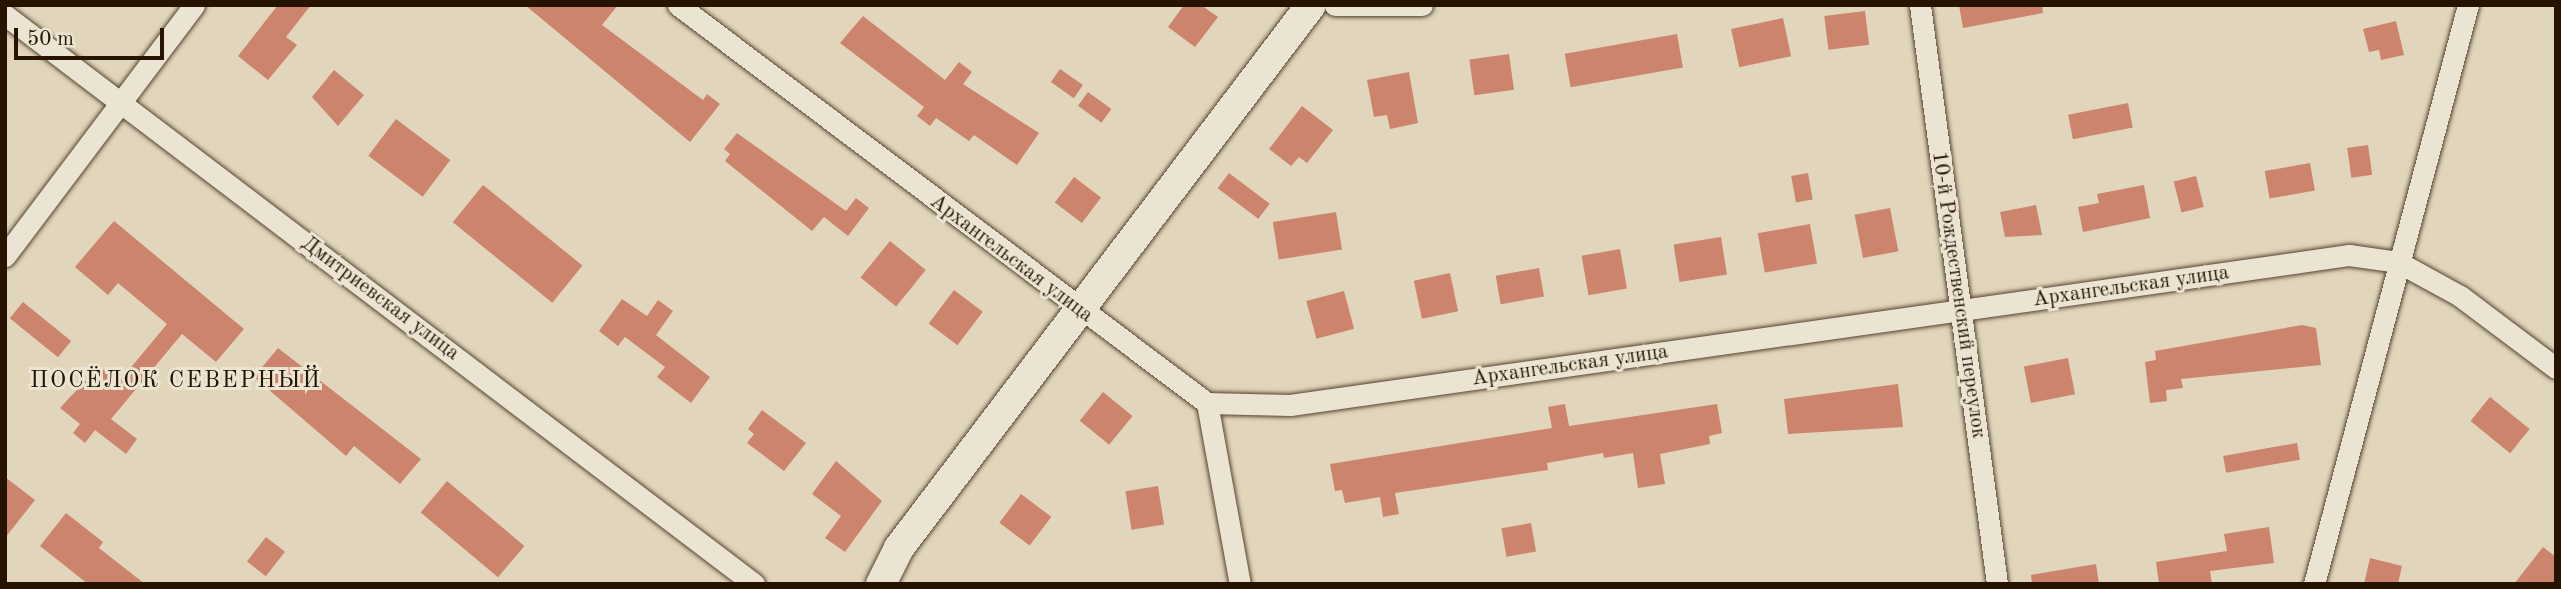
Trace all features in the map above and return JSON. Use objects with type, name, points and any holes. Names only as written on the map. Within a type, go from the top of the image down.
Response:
[{"type":"main road","points":[[881,584],[899,548],[1311,5]]},
{"type":"street","points":[[5,256],[194,5]]},
{"type":"street","name":"Архангельская улица","points":[[678,5],[1079,311],[1207,403],[1290,405],[2350,255],[2398,262],[2460,296],[2556,368]]},
{"type":"street","points":[[1335,5],[1422,5]]},
{"type":"street","name":"10-й Рождественский переулок","points":[[1920,5],[1997,584]]},
{"type":"street","points":[[2314,584],[2468,5]]},
{"type":"street","name":"Дмитриевская улица","points":[[5,15],[754,584]]},
{"type":"street","points":[[1207,403],[1241,584]]},
{"type":"building","points":[[278,5],[311,5],[286,37],[297,45],[268,80],[238,56]]},
{"type":"building","points":[[525,5],[618,5],[602,25],[703,100],[707,94],[720,104],[690,142]]},
{"type":"building","points":[[1184,5],[1201,5],[1218,17],[1195,47],[1168,27]]},
{"type":"building","points":[[1959,5],[2042,5],[2043,13],[1963,28]]},
{"type":"building","points":[[1865,11],[1869,45],[1828,50],[1824,16]]},
{"type":"building","points":[[863,16],[945,80],[959,62],[972,72],[963,84],[1039,133],[1017,165],[974,135],[969,141],[936,118],[930,126],[917,116],[924,107],[840,43]]},
{"type":"building","points":[[1783,18],[1791,56],[1739,67],[1731,29]]},
{"type":"building","points":[[2396,21],[2404,55],[2381,60],[2379,50],[2369,52],[2363,29]]},
{"type":"building","points":[[1677,34],[1683,67],[1571,87],[1565,54]]},
{"type":"building","points":[[1509,54],[1514,90],[1474,95],[1469,60]]},
{"type":"building","points":[[1060,69],[1083,85],[1074,98],[1051,82]]},
{"type":"building","points":[[334,70],[364,95],[338,126],[312,97]]},
{"type":"building","points":[[1409,72],[1418,123],[1390,129],[1387,115],[1374,117],[1367,80]]},
{"type":"building","points":[[1088,92],[1111,109],[1101,123],[1078,106]]},
{"type":"building","points":[[2128,103],[2133,128],[2073,139],[2068,115]]},
{"type":"building","points":[[1302,106],[1333,130],[1307,163],[1299,157],[1291,166],[1269,149]]},
{"type":"building","points":[[396,119],[450,160],[423,197],[368,156]]},
{"type":"building","points":[[737,133],[846,211],[856,198],[869,208],[848,236],[824,217],[812,231],[725,161],[730,154],[724,149]]},
{"type":"building","points":[[2368,145],[2372,175],[2351,178],[2347,148]]},
{"type":"building","points":[[2310,163],[2315,191],[2270,199],[2265,171]]},
{"type":"building","points":[[1229,173],[1270,204],[1258,219],[1218,188]]},
{"type":"building","points":[[1808,173],[1813,200],[1796,203],[1791,176]]},
{"type":"building","points":[[2196,176],[2204,207],[2181,213],[2174,182]]},
{"type":"building","points":[[1074,177],[1101,197],[1082,223],[1055,203]]},
{"type":"building","points":[[483,185],[582,266],[552,303],[453,222]]},
{"type":"building","points":[[2144,185],[2150,218],[2083,232],[2078,207],[2099,203],[2097,194]]},
{"type":"building","points":[[2036,205],[2042,235],[2005,237],[2000,212]]},
{"type":"building","points":[[1890,208],[1898,251],[1863,258],[1855,215]]},
{"type":"building","points":[[1336,212],[1342,250],[1279,260],[1273,222]]},
{"type":"building","points":[[114,221],[244,329],[216,362],[182,334],[111,419],[137,439],[126,454],[95,430],[85,443],[73,433],[80,424],[60,408],[99,366],[118,383],[167,324],[118,283],[108,295],[75,267]]},
{"type":"building","points":[[1810,224],[1817,263],[1765,273],[1758,233]]},
{"type":"building","points":[[1721,237],[1727,275],[1680,282],[1674,245]]},
{"type":"building","points":[[890,241],[926,270],[896,306],[860,278]]},
{"type":"building","points":[[1620,249],[1627,288],[1589,295],[1582,256]]},
{"type":"building","points":[[1539,268],[1544,297],[1501,304],[1496,276]]},
{"type":"building","points":[[1450,273],[1458,311],[1422,319],[1414,281]]},
{"type":"building","points":[[954,290],[983,312],[957,345],[929,324]]},
{"type":"building","points":[[1344,291],[1354,329],[1316,339],[1306,301]]},
{"type":"building","points":[[622,299],[647,316],[658,300],[673,311],[656,335],[710,377],[691,403],[657,377],[665,367],[625,337],[618,346],[599,331]]},
{"type":"building","points":[[23,302],[71,341],[58,357],[10,318]]},
{"type":"building","points":[[2302,325],[2316,328],[2321,365],[2181,379],[2183,388],[2166,390],[2167,401],[2150,403],[2145,362],[2156,360],[2155,351]]},
{"type":"building","points":[[278,348],[421,459],[400,484],[354,446],[346,456],[254,377]]},
{"type":"building","points":[[2068,358],[2075,394],[2031,403],[2024,367]]},
{"type":"building","points":[[1898,384],[1903,427],[1788,434],[1784,399]]},
{"type":"building","points":[[1103,392],[1133,416],[1109,445],[1080,421]]},
{"type":"building","points":[[2490,397],[2530,429],[2510,453],[2470,421]]},
{"type":"building","points":[[1565,404],[1569,426],[1717,404],[1722,433],[1709,436],[1710,444],[1660,454],[1665,484],[1638,488],[1633,453],[1604,458],[1603,453],[1547,463],[1548,470],[1395,493],[1399,514],[1383,517],[1380,497],[1345,503],[1342,490],[1335,491],[1330,464],[1552,428],[1548,407]]},
{"type":"building","points":[[762,410],[806,443],[784,471],[747,443],[754,434],[748,429]]},
{"type":"building","points":[[2297,443],[2300,460],[2226,473],[2223,456]]},
{"type":"building","points":[[836,461],[882,501],[845,552],[825,538],[841,516],[812,494]]},
{"type":"building","points":[[5,477],[35,500],[5,538]]},
{"type":"building","points":[[447,481],[524,546],[498,577],[421,512]]},
{"type":"building","points":[[1158,486],[1164,525],[1132,530],[1125,491]]},
{"type":"building","points":[[1021,494],[1051,517],[1030,546],[999,523]]},
{"type":"building","points":[[66,513],[103,542],[99,548],[145,584],[88,584],[40,546]]},
{"type":"building","points":[[1531,523],[1536,552],[1506,557],[1501,528]]},
{"type":"building","points":[[2269,527],[2274,563],[2210,571],[2212,584],[2159,584],[2156,562],[2227,551],[2224,534]]},
{"type":"building","points":[[266,537],[285,552],[266,576],[247,561]]},
{"type":"building","points":[[2543,547],[2556,557],[2556,584],[2514,584]]},
{"type":"building","points":[[2370,558],[2402,566],[2398,584],[2364,584]]},
{"type":"building","points":[[2096,564],[2099,584],[2032,584],[2031,575]]},
{"type":"district","name":"ПОСЁЛОК СЕВЕРНЫЙ","points":[[176,381]]}]
